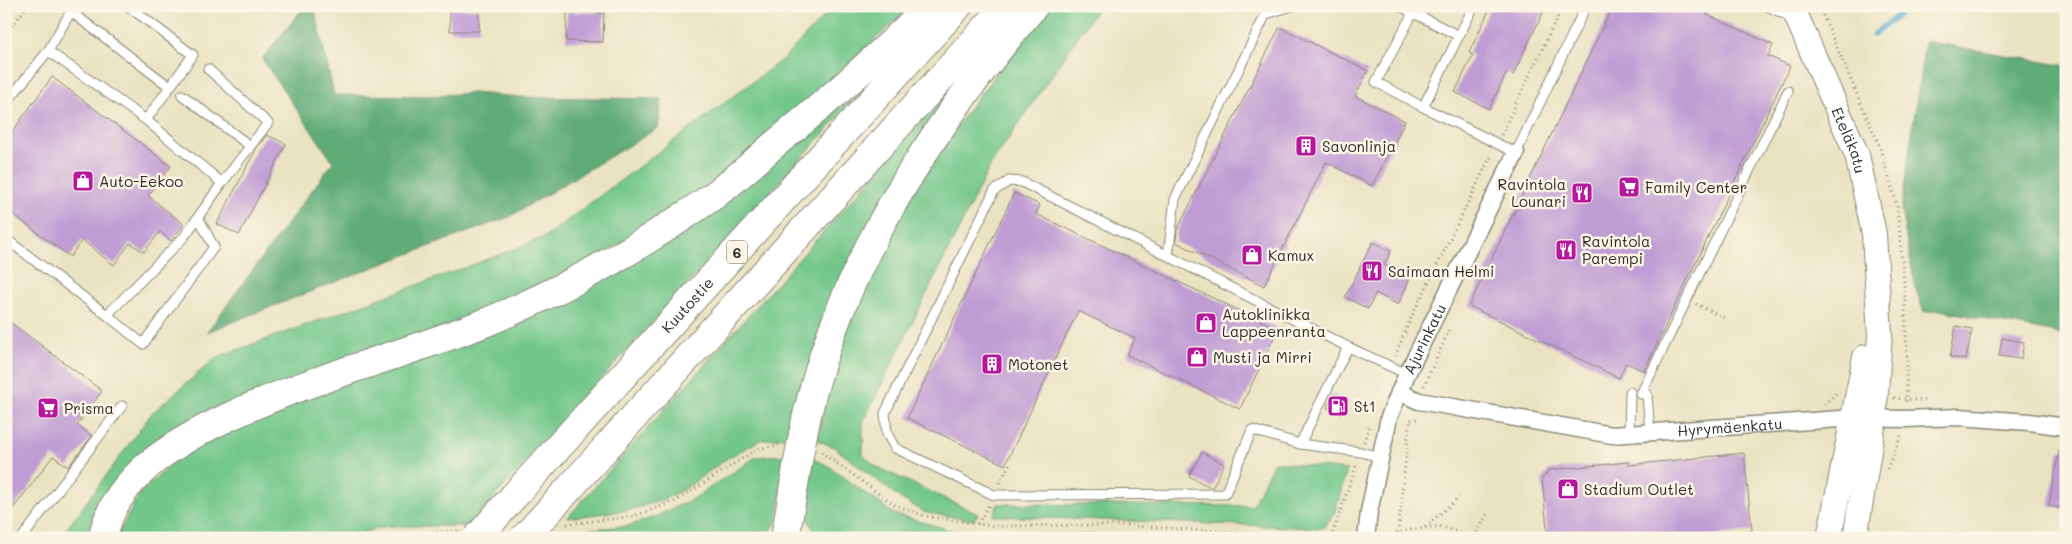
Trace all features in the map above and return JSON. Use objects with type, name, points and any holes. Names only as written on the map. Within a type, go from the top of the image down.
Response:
[{"type":"highway","points":[[103,538],[106,520],[123,491],[152,462],[194,434],[260,402],[476,326],[549,294],[627,252],[710,198],[826,103],[929,6]]},
{"type":"highway","name":"Kuutostie","points":[[477,538],[958,6]]},
{"type":"highway","name":"6","points":[[524,538],[1006,6]]},
{"type":"highway","points":[[785,538],[808,411],[846,293],[877,230],[929,144],[1002,45],[1034,6]]},
{"type":"main road","name":"Eteläkatu","points":[[1795,13],[1857,156],[1874,234],[1880,336],[1867,395],[1864,419],[1855,538]]},
{"type":"main road","name":"Eteläkatu","points":[[1830,538],[1864,419]]},
{"type":"street","name":"Ajurinkatu","points":[[1366,538],[1369,512],[1389,417],[1407,374],[1516,153]]},
{"type":"street","name":"Hyrymäenkatu","points":[[1399,392],[1419,401],[1612,435],[1864,419],[1959,417],[2029,422],[2066,427]]},
{"type":"lane","points":[[128,6],[194,54],[146,120]]},
{"type":"lane","points":[[1168,256],[1175,200],[1266,14],[1292,6]]},
{"type":"lane","points":[[1400,6],[1459,36]]},
{"type":"lane","points":[[1424,107],[1474,6]]},
{"type":"lane","points":[[1414,13],[1376,82],[1516,153],[1586,6]]},
{"type":"lane","points":[[1767,6],[1795,13]]},
{"type":"lane","points":[[6,103],[48,51],[72,9],[170,87]]},
{"type":"lane","points":[[48,51],[146,120],[222,183]]},
{"type":"lane","points":[[107,315],[184,237],[268,123],[208,69]]},
{"type":"lane","points":[[1650,433],[1644,394],[1687,300],[1788,91]]},
{"type":"lane","points":[[182,95],[250,146]]},
{"type":"lane","points":[[1380,457],[1361,452],[1300,444],[1252,430],[1225,494],[994,495],[895,448],[887,434],[885,414],[994,191],[1009,181],[1022,182],[1348,347],[1407,374]]},
{"type":"lane","points":[[6,239],[143,344],[214,247],[198,217]]},
{"type":"lane","points":[[1300,444],[1348,347]]},
{"type":"lane","points":[[1629,434],[1630,392]]},
{"type":"lane","points":[[22,538],[122,406]]},
{"type":"path","points":[[6,34],[27,6]]},
{"type":"path","points":[[1687,300],[1725,318]]},
{"type":"path","points":[[1398,533],[1409,426],[1452,322]]},
{"type":"path","points":[[1425,384],[1432,388]]},
{"type":"path","points":[[1816,407],[1823,405],[1838,392],[1906,398]]},
{"type":"path","points":[[1884,476],[1895,453],[1905,419]]},
{"type":"path","points":[[819,450],[895,504],[925,516],[992,526],[1119,525],[1324,538]]},
{"type":"path","points":[[1425,528],[1459,497]]},
{"type":"path","points":[[1373,538],[1439,526],[1475,537],[1487,514]]},
{"type":"green space","points":[[305,6],[314,6],[334,95],[427,96],[474,93],[518,97],[662,99],[658,128],[509,217],[207,332],[333,162],[262,59]]},
{"type":"green space","points":[[834,6],[912,6],[764,141],[687,200],[613,248],[542,283],[131,466],[97,508],[89,527],[87,538],[60,538],[152,413],[217,357],[545,237],[783,59]]},
{"type":"green space","points":[[1049,6],[1099,6],[990,166],[863,422],[863,454],[875,466],[978,514],[974,520],[926,513],[900,498],[834,447],[817,440],[827,395],[844,336],[874,260],[907,203],[968,110]]},
{"type":"green space","points":[[1925,41],[2066,66],[2066,335],[1940,310],[1924,312],[1916,290],[1901,210]]},
{"type":"green space","points":[[892,58],[468,526],[387,526],[343,538],[116,538],[139,495],[180,455],[239,426],[693,226],[771,166]]},
{"type":"green space","points":[[964,75],[928,129],[794,436],[760,440],[726,459],[686,488],[661,501],[628,510],[567,518]]},
{"type":"green space","points":[[787,455],[777,522],[766,538],[550,538],[556,532],[628,526],[657,516],[696,497],[756,457]]},
{"type":"green space","points":[[813,458],[830,467],[894,514],[957,532],[1214,538],[824,538],[815,532],[807,513],[807,490]]},
{"type":"green space","points":[[1274,462],[1347,470],[1334,514],[1323,528],[993,516],[998,504],[1252,506]]},
{"type":"building","points":[[1491,6],[1546,6],[1513,75],[1507,72],[1489,109],[1455,92],[1473,55],[1469,53]]},
{"type":"building","name":"Family Center","points":[[1613,6],[1709,6],[1706,14],[1773,45],[1768,56],[1790,66],[1644,371],[1626,363],[1619,378],[1469,306]]},
{"type":"building","points":[[450,9],[479,9],[479,31],[450,31]]},
{"type":"building","points":[[567,12],[604,13],[603,42],[566,41]]},
{"type":"building","name":"Savonlinja","points":[[1280,27],[1368,71],[1355,96],[1405,121],[1372,186],[1326,162],[1264,286],[1176,242],[1177,230]]},
{"type":"building","name":"Auto-Eekoo","points":[[52,77],[171,166],[148,196],[184,224],[171,241],[160,232],[144,252],[130,243],[114,265],[82,240],[70,257],[6,209],[6,140]]},
{"type":"building","points":[[267,135],[286,144],[239,235],[217,224],[257,147]]},
{"type":"building","points":[[1014,193],[1040,205],[1036,214],[1278,329],[1240,409],[1127,355],[1135,338],[1078,311],[1005,465],[907,418]]},
{"type":"building","points":[[1373,242],[1391,251],[1384,265],[1410,278],[1398,305],[1376,293],[1368,309],[1345,297]]},
{"type":"building","name":"Prisma","points":[[6,319],[102,391],[77,425],[92,436],[68,467],[53,456],[6,518]]},
{"type":"building","points":[[1956,326],[1972,329],[1966,360],[1950,357]]},
{"type":"building","points":[[2002,338],[2024,342],[2021,359],[1999,356]]},
{"type":"building","points":[[1333,394],[1347,400],[1340,414],[1327,408]]},
{"type":"building","points":[[2059,450],[2066,451],[2066,509],[2049,506]]},
{"type":"building","points":[[1202,452],[1224,464],[1212,488],[1189,476]]},
{"type":"building","points":[[1744,453],[1752,531],[1691,538],[1636,538],[1636,534],[1599,538],[1548,538],[1542,479],[1549,470],[1629,462],[1629,465]]},
{"type":"waterway","points":[[1873,35],[1910,6]]},
{"type":"place","name":"Savonlinja","points":[[1306,146]]},
{"type":"place","name":"Auto-Eekoo","points":[[83,181]]},
{"type":"place","name":"Family Center","points":[[1629,187]]},
{"type":"place","name":"Ravintola Lounari","points":[[1582,193]]},
{"type":"place","name":"Ravintola Parempi","points":[[1566,250]]},
{"type":"place","name":"Kamux","points":[[1252,255]]},
{"type":"place","name":"Saimaan Helmi","points":[[1372,271]]},
{"type":"place","name":"Autoklinikka Lappeenranta","points":[[1206,323]]},
{"type":"place","name":"Musti ja Mirri","points":[[1197,357]]},
{"type":"place","name":"Motonet","points":[[992,364]]},
{"type":"place","name":"St1","points":[[1338,406]]},
{"type":"place","name":"Prisma","points":[[48,408]]},
{"type":"place","name":"Stadium Outlet","points":[[1568,489]]}]
